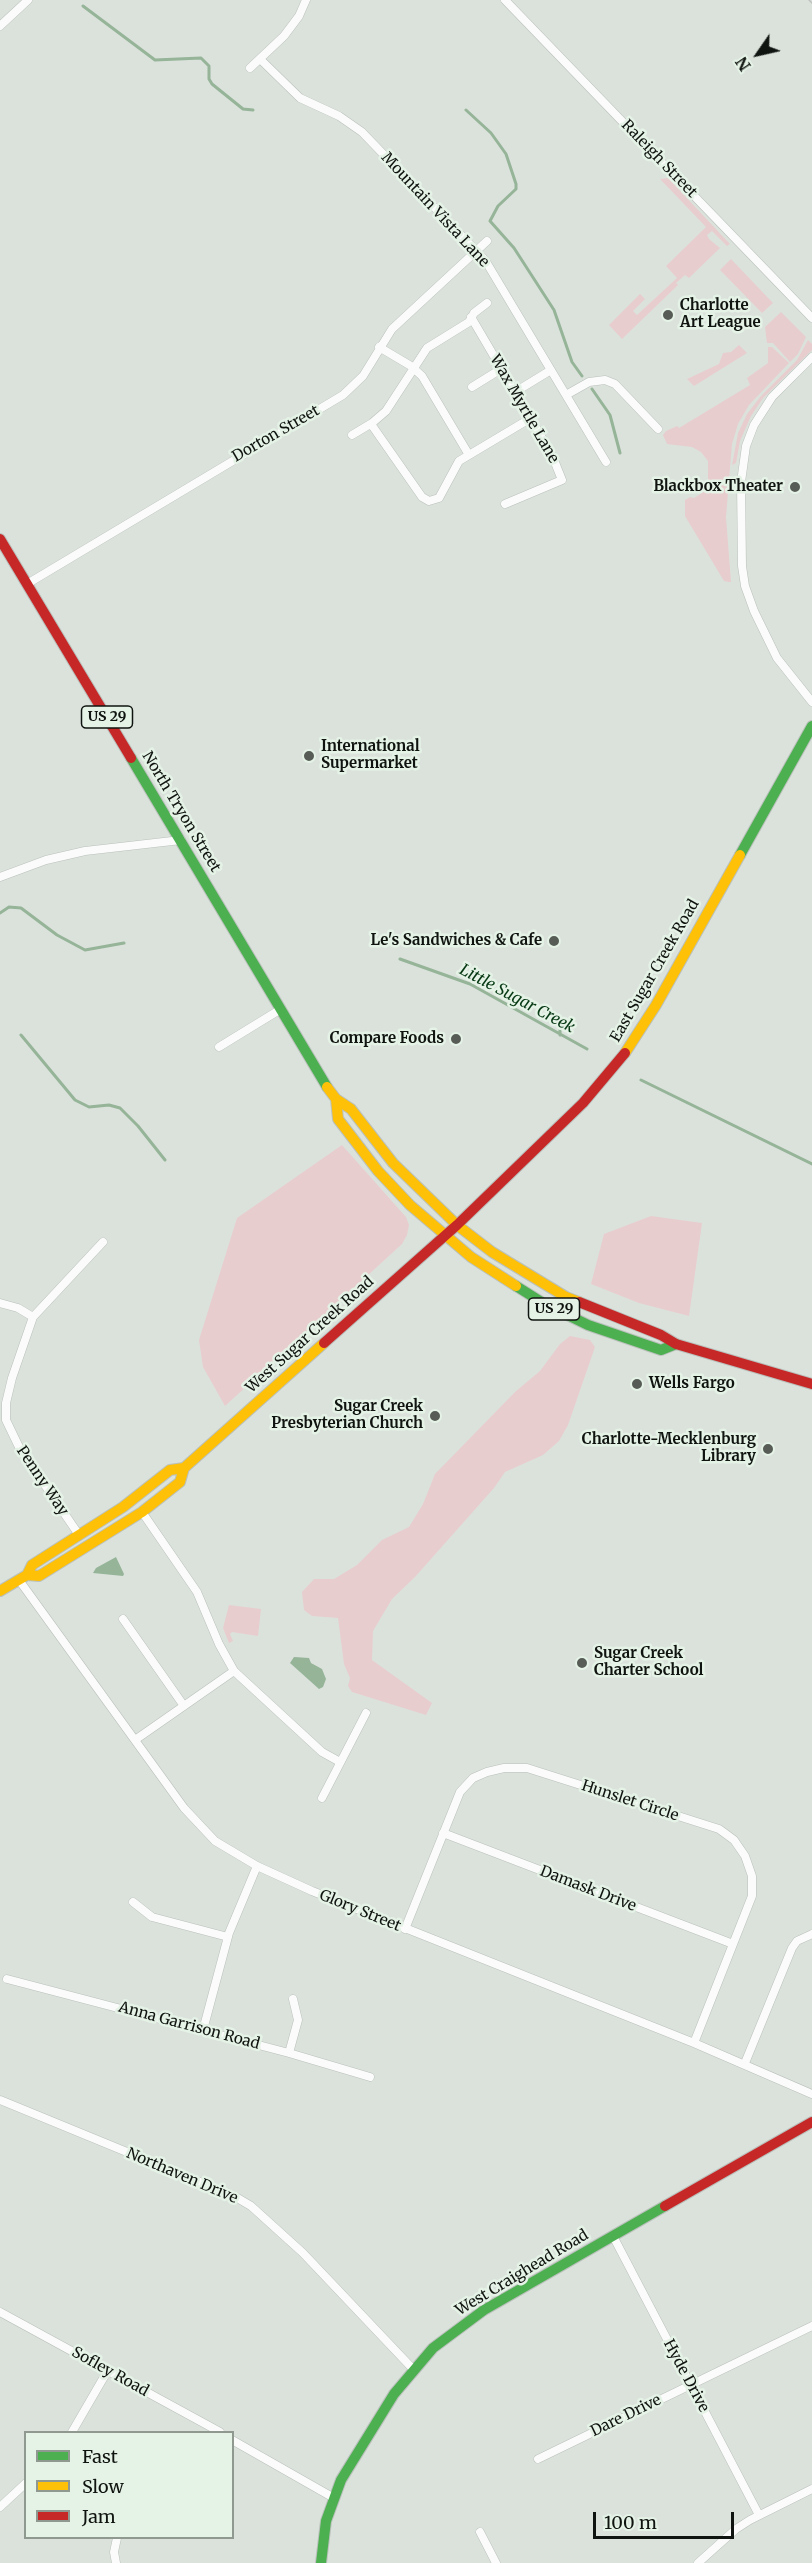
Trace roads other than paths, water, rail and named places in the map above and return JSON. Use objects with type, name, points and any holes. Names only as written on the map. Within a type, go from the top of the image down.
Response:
[{"type":"main road","name":"North Tryon Street","points":[[0,539],[181,840],[322,1081],[336,1099],[351,1109],[393,1162],[457,1225],[510,1264],[566,1297],[661,1335],[676,1344],[812,1384]]},
{"type":"main road","name":"East Sugar Creek Road","points":[[457,1225],[583,1103],[628,1049],[656,1005],[812,726]]},
{"type":"main road","name":"North Tryon Street","points":[[336,1099],[338,1119],[363,1153],[402,1197],[492,1272],[565,1314],[616,1335],[661,1350],[676,1344]]},
{"type":"main road","name":"West Sugar Creek Road","points":[[23,1577],[39,1576],[142,1512],[180,1482],[184,1468],[457,1225]]},
{"type":"main road","name":"West Sugar Creek Road","points":[[0,1591],[23,1577],[32,1565],[123,1507],[170,1470],[184,1468]]},
{"type":"main road","name":"West Craighead Road","points":[[321,2563],[324,2532],[341,2481],[369,2432],[413,2369],[438,2343],[484,2310],[812,2122]]},
{"type":"street","points":[[0,26],[28,0]]},
{"type":"street","name":"Raleigh Street","points":[[505,0],[812,318]]},
{"type":"street","points":[[250,68],[284,36],[299,16],[303,1]]},
{"type":"street","name":"Mountain Vista Lane","points":[[260,59],[300,98],[339,116],[362,132],[489,265],[606,462]]},
{"type":"street","name":"Dorton Street","points":[[27,584],[343,395],[363,376],[392,329],[488,241]]},
{"type":"street","points":[[352,435],[371,424],[391,405],[427,348],[469,322],[471,317],[487,303]]},
{"type":"street","name":"Wax Myrtle Lane","points":[[471,317],[552,455],[562,480],[505,504]]},
{"type":"street","points":[[379,347],[413,368],[425,381],[469,455]]},
{"type":"street","points":[[812,357],[772,397],[754,425],[746,447],[741,482],[742,566],[745,586],[754,611],[777,658],[812,702]]},
{"type":"street","points":[[472,387],[501,369]]},
{"type":"street","points":[[515,392],[551,370]]},
{"type":"street","points":[[566,395],[589,382],[605,380],[615,384],[658,429]]},
{"type":"street","points":[[371,424],[425,500],[439,498],[455,465],[531,418]]},
{"type":"street","points":[[0,877],[46,860],[74,853],[181,840]]},
{"type":"street","points":[[219,1047],[281,1009]]},
{"type":"street","name":"Penny Way","points":[[79,1535],[19,1447],[6,1420],[6,1403],[33,1317],[104,1242]]},
{"type":"street","points":[[0,1303],[18,1308],[33,1317]]},
{"type":"street","points":[[142,1512],[197,1592],[219,1644],[234,1671],[322,1752],[340,1762]]},
{"type":"street","name":"Glory Street","points":[[23,1577],[135,1740],[201,1828],[215,1841],[257,1866],[312,1891],[745,2063],[812,2094]]},
{"type":"street","points":[[123,1619],[184,1706]]},
{"type":"street","points":[[135,1740],[234,1671]]},
{"type":"street","points":[[322,1798],[366,1713]]},
{"type":"street","name":"Hunslet Circle","points":[[405,1929],[460,1792],[473,1778],[504,1768],[526,1768],[719,1829],[735,1840],[745,1856],[752,1876],[752,1896],[694,2043]]},
{"type":"street","name":"Damask Drive","points":[[443,1833],[733,1944]]},
{"type":"street","points":[[203,2030],[228,1937],[257,1866]]},
{"type":"street","points":[[133,1902],[152,1917],[228,1937]]},
{"type":"street","points":[[745,2063],[792,1948],[797,1941],[812,1934]]},
{"type":"street","name":"Anna Garrison Road","points":[[7,1978],[289,2053],[370,2077]]},
{"type":"street","points":[[289,2053],[298,2020],[293,1999]]},
{"type":"street","name":"Northaven Drive","points":[[0,2100],[234,2196],[251,2206],[303,2253],[413,2369]]},
{"type":"street","name":"Hyde Drive","points":[[613,2236],[759,2515]]},
{"type":"street","name":"Sofley Road","points":[[0,2312],[216,2431]]},
{"type":"street","name":"Dare Drive","points":[[538,2459],[812,2326]]},
{"type":"street","points":[[73,2431],[108,2370]]},
{"type":"street","points":[[234,2441],[334,2498]]},
{"type":"street","points":[[0,2507],[24,2485]]},
{"type":"street","points":[[698,2563],[736,2529],[812,2489]]},
{"type":"street","points":[[480,2532],[496,2563]]},
{"type":"street","points":[[116,2563],[114,2552],[117,2539]]},
{"type":"waterway","points":[[83,6],[155,60],[201,58],[209,66],[209,79],[212,84],[243,109],[253,110]]},
{"type":"waterway","points":[[466,110],[491,133],[506,154],[516,184],[516,189],[498,206],[490,221],[514,248],[554,310],[572,362],[582,376]]},
{"type":"waterway","points":[[592,389],[610,415],[620,453]]},
{"type":"waterway","name":"Little Sugar Creek","points":[[0,913],[9,907],[21,908],[57,935],[85,950],[124,943]]},
{"type":"waterway","name":"Little Sugar Creek","points":[[400,959],[470,984],[587,1049]]},
{"type":"waterway","name":"Little Sugar Creek","points":[[560,1026],[560,1035]]},
{"type":"waterway","points":[[21,1035],[75,1100],[89,1107],[109,1105],[120,1108],[138,1126],[165,1160]]},
{"type":"waterway","name":"Little Sugar Creek","points":[[641,1080],[812,1164]]},
{"type":"tram line","points":[[809,0],[812,3]]},
{"type":"place","name":"Charlotte Art League","points":[[668,315]]},
{"type":"place","name":"Blackbox Theater","points":[[795,487]]},
{"type":"place","name":"International Supermarket","points":[[309,756]]},
{"type":"place","name":"Le's Sandwiches & Cafe","points":[[554,941]]},
{"type":"place","name":"Compare Foods","points":[[456,1039]]},
{"type":"place","name":"Wells Fargo","points":[[637,1384]]},
{"type":"place","name":"Sugar Creek Presbyterian Church","points":[[435,1416]]},
{"type":"place","name":"Charlotte-Mecklenburg Library","points":[[768,1449]]},
{"type":"place","name":"Sugar Creek Charter School","points":[[582,1663]]}]
